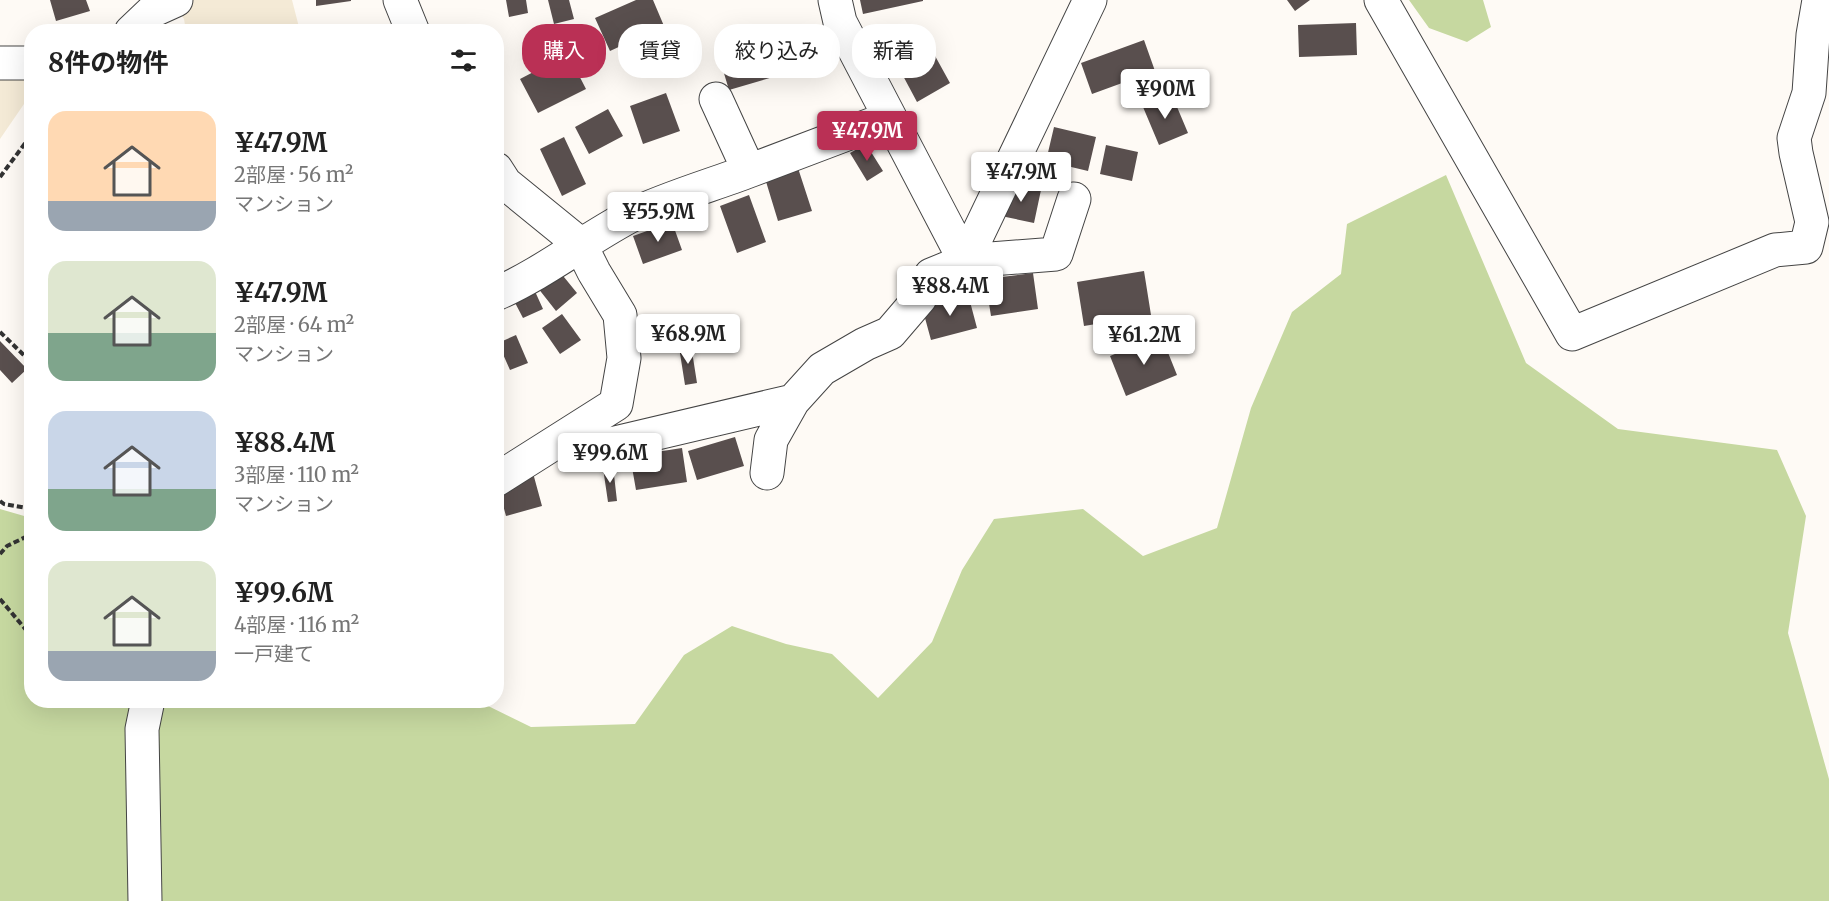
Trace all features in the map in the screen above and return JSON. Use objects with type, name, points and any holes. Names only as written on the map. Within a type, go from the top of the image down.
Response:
[{"type":"street","points":[[139,24],[154,10],[176,0]]},
{"type":"street","points":[[400,0],[410,24]]},
{"type":"street","points":[[835,0],[840,22],[965,261]]},
{"type":"street","points":[[965,261],[1090,0]]},
{"type":"street","points":[[1381,0],[1572,334],[1775,250],[1806,247],[1812,222],[1794,138],[1809,93],[1813,35],[1819,0]]},
{"type":"street","points":[[0,63],[24,63]]},
{"type":"street","points":[[716,99],[749,171]]},
{"type":"street","points":[[504,291],[634,214],[889,118]]},
{"type":"street","points":[[504,181],[580,244],[620,315],[624,358],[616,404],[504,475]]},
{"type":"street","points":[[767,473],[771,440],[793,401],[822,369],[890,333],[920,298],[931,275],[965,261],[1056,254],[1074,199]]},
{"type":"street","points":[[557,442],[581,451],[793,401]]},
{"type":"street","points":[[145,901],[142,729],[146,708]]},
{"type":"path","points":[[0,177],[24,145]]},
{"type":"path","points":[[0,332],[24,355]]},
{"type":"path","points":[[0,501],[4,504],[24,508]]},
{"type":"path","points":[[0,554],[7,546],[24,538]]},
{"type":"path","points":[[0,599],[24,628]]},
{"type":"shaded area","points":[[172,0],[292,0],[298,24],[185,24]]},
{"type":"shaded area","points":[[0,70],[24,76],[24,104],[0,139]]},
{"type":"green space","points":[[1409,0],[1483,0],[1491,27],[1467,42],[1429,28]]},
{"type":"green space","points":[[1446,175],[1526,363],[1618,429],[1777,450],[1806,516],[1788,633],[1829,779],[1829,901],[0,901],[0,509],[24,516],[24,708],[492,708],[531,727],[635,724],[684,655],[732,626],[786,644],[832,654],[878,698],[932,642],[962,570],[994,519],[1083,509],[1143,556],[1217,528],[1251,408],[1292,312],[1341,274],[1347,224]]},
{"type":"building","points":[[50,0],[86,0],[90,11],[56,21]]},
{"type":"building","points":[[316,0],[351,0],[351,1],[316,6]]},
{"type":"building","points":[[506,0],[526,0],[528,13],[509,17]]},
{"type":"building","points":[[548,0],[569,0],[574,19],[554,24]]},
{"type":"building","points":[[636,0],[653,0],[663,24],[618,24],[618,47],[610,51],[606,42],[606,24],[598,24],[595,18]]},
{"type":"building","points":[[860,0],[923,0],[923,1],[863,14]]},
{"type":"building","points":[[1287,0],[1310,0],[1295,11]]},
{"type":"building","points":[[1356,23],[1357,55],[1299,57],[1298,25]]},
{"type":"building","points":[[1144,40],[1155,71],[1092,94],[1081,63]]},
{"type":"building","points":[[936,58],[950,83],[917,102],[904,78],[936,78]]},
{"type":"building","points":[[580,78],[586,89],[538,113],[520,79]]},
{"type":"building","points":[[725,78],[770,78],[729,90]]},
{"type":"building","points":[[666,93],[680,131],[643,144],[630,106]]},
{"type":"building","points":[[1172,95],[1188,133],[1159,145],[1143,107]]},
{"type":"building","points":[[608,109],[623,136],[589,154],[575,127]]},
{"type":"building","points":[[1054,127],[1096,137],[1088,171],[1046,161]]},
{"type":"building","points":[[564,137],[586,184],[562,196],[540,149]]},
{"type":"building","points":[[866,144],[883,171],[867,181],[850,153]]},
{"type":"building","points":[[1106,145],[1138,152],[1132,181],[1100,174]]},
{"type":"building","points":[[797,165],[812,211],[778,221],[764,175]]},
{"type":"building","points":[[1008,183],[1041,190],[1034,223],[1001,216]]},
{"type":"building","points":[[749,195],[766,242],[737,253],[720,206]]},
{"type":"building","points":[[672,222],[682,250],[643,264],[633,236]]},
{"type":"building","points":[[555,266],[577,293],[556,311],[534,283]]},
{"type":"building","points":[[1144,271],[1151,315],[1084,326],[1077,282]]},
{"type":"building","points":[[1033,273],[1038,309],[991,316],[985,279]]},
{"type":"building","points":[[533,287],[543,309],[523,318],[512,297]]},
{"type":"building","points":[[968,294],[977,328],[931,340],[922,307]]},
{"type":"building","points":[[562,314],[581,340],[560,354],[542,328]]},
{"type":"building","points":[[516,335],[528,363],[510,370],[504,356],[504,340]]},
{"type":"building","points":[[1161,335],[1177,375],[1126,396],[1110,356]]},
{"type":"building","points":[[0,341],[24,366],[24,372],[12,383],[0,370]]},
{"type":"building","points":[[691,345],[697,383],[685,385],[679,347]]},
{"type":"building","points":[[735,437],[744,466],[697,480],[688,451]]},
{"type":"building","points":[[682,448],[687,482],[636,490],[630,456]]},
{"type":"building","points":[[613,466],[617,501],[608,502],[603,468]]},
{"type":"building","points":[[533,473],[542,506],[506,516],[504,481]]}]
